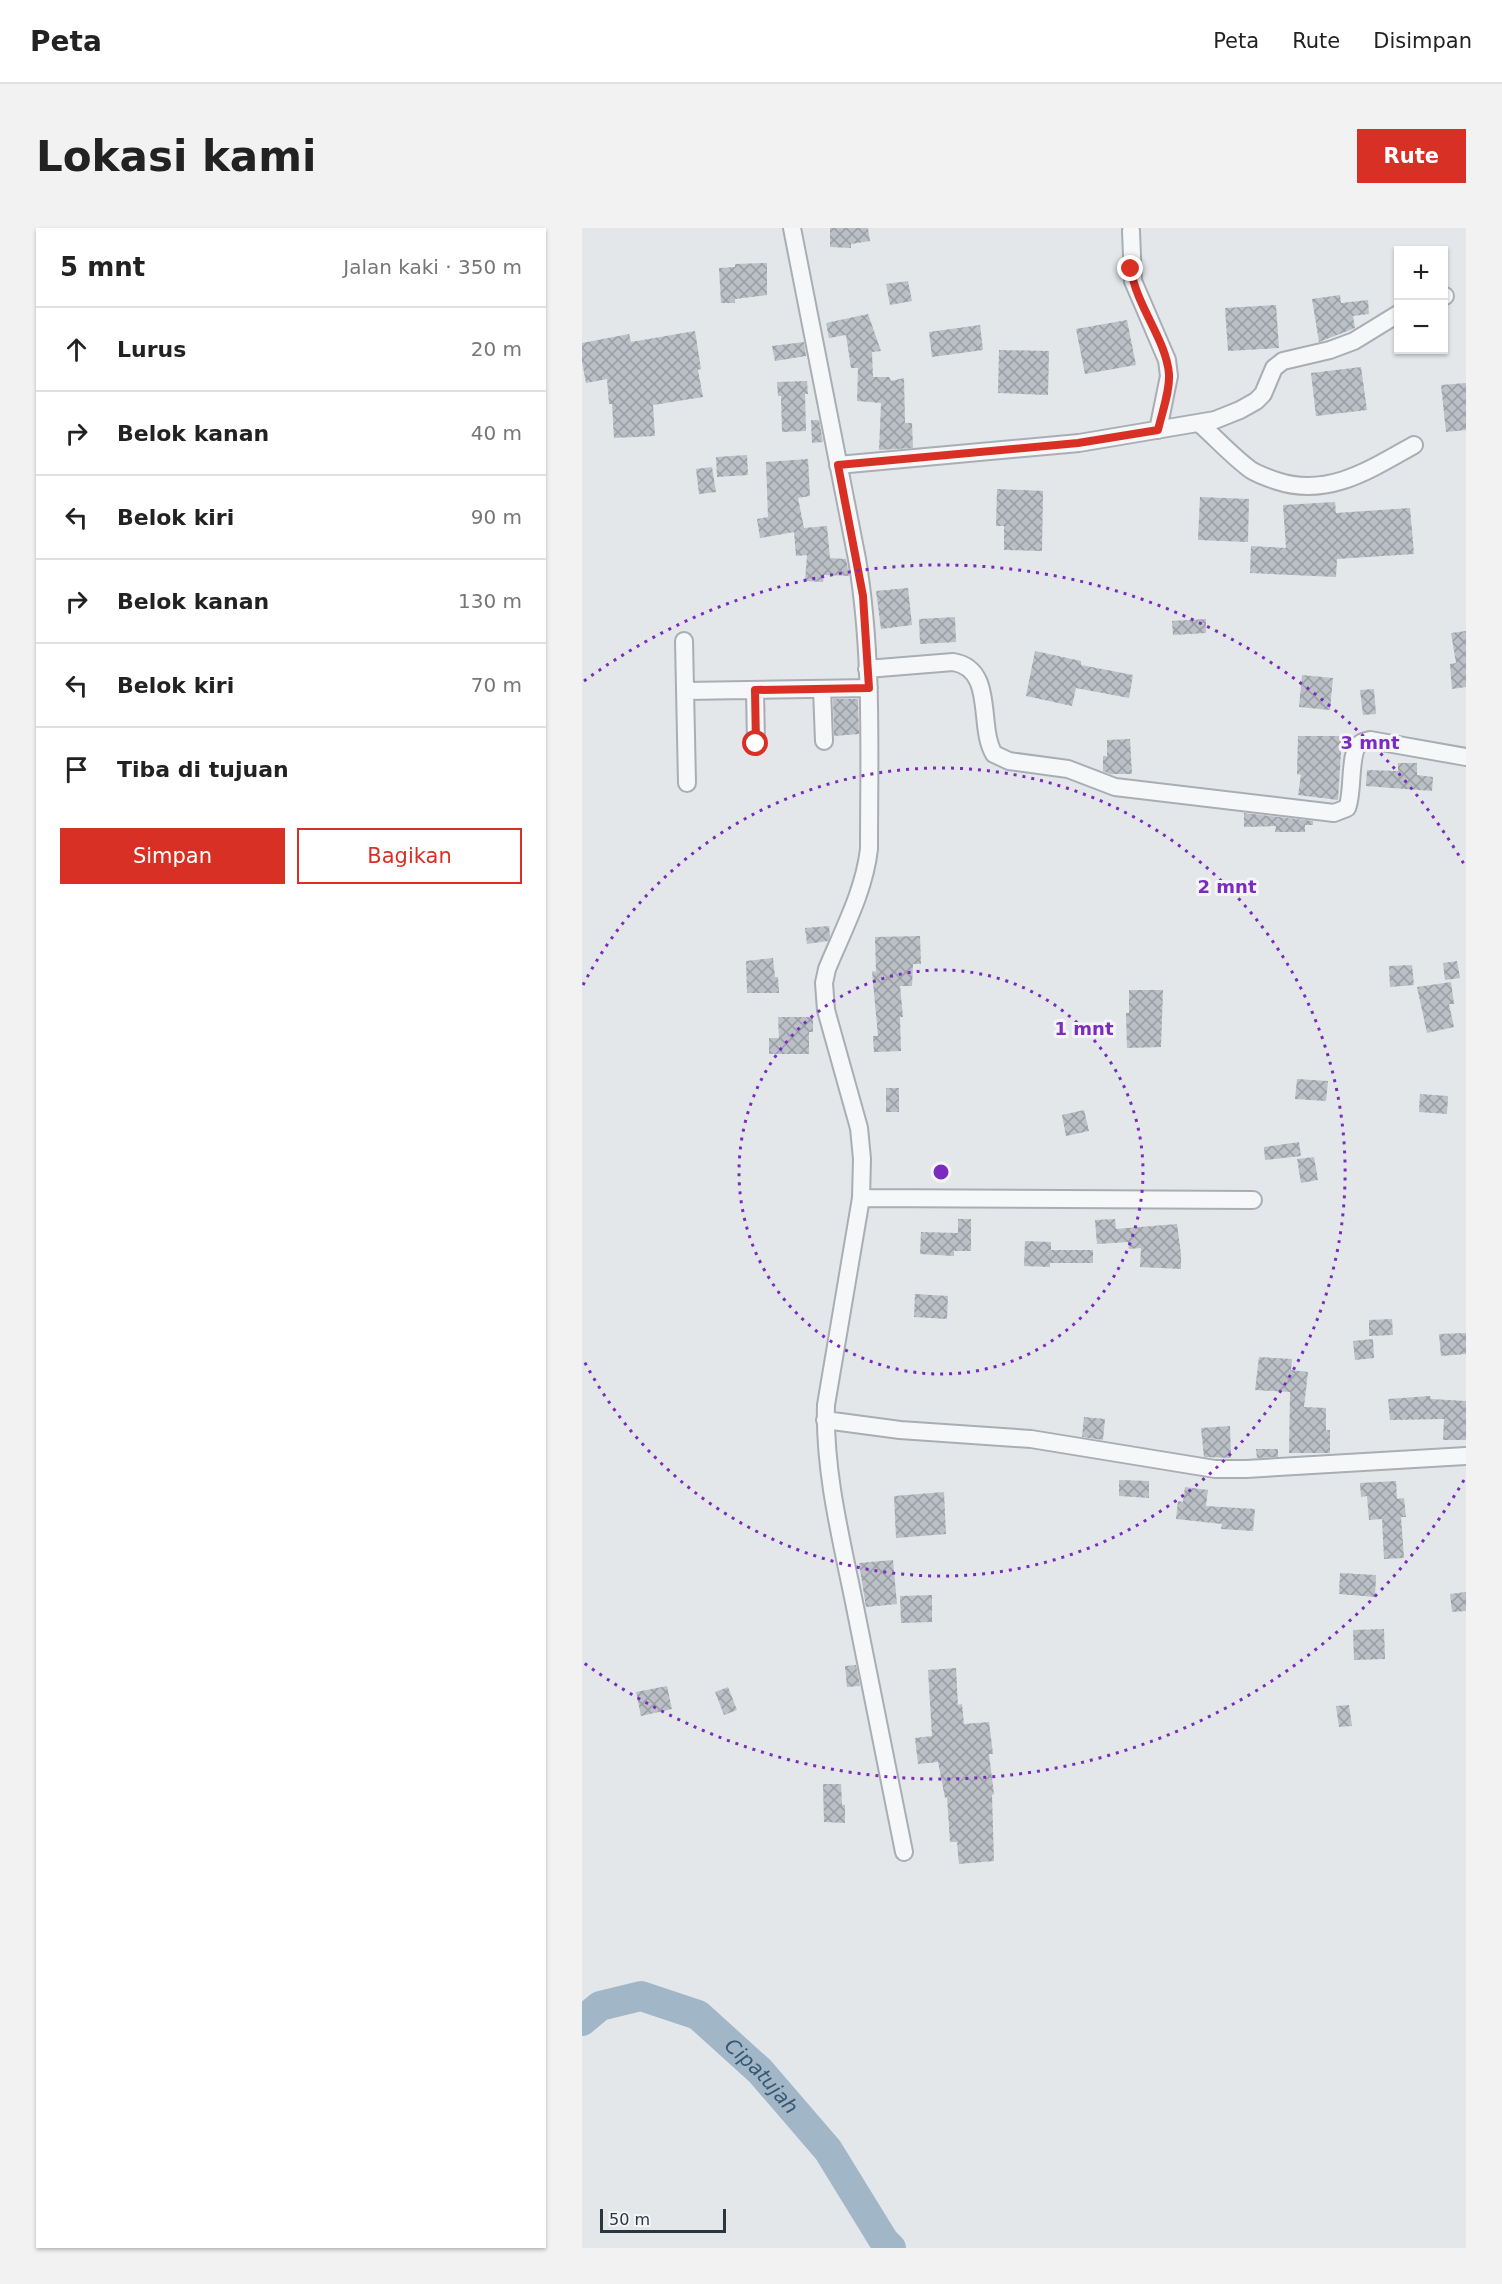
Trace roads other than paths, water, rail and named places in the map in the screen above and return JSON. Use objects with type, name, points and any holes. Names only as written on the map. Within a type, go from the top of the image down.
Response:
[{"type":"street","points":[[792,228],[812,322],[863,596],[869,688],[869,849],[867,865],[864,881],[827,969],[824,983],[826,1010],[859,1128],[862,1159],[861,1198],[826,1405],[827,1453],[846,1563],[904,1852]]},
{"type":"street","points":[[1131,231],[1133,281],[1167,360],[1169,376],[1158,430]]},
{"type":"street","points":[[838,465],[1078,443],[1200,424],[1225,417],[1256,401],[1263,394],[1274,368],[1283,361],[1330,350],[1354,341],[1394,316]]},
{"type":"street","points":[[1200,424],[1252,471],[1285,483],[1306,487],[1348,480],[1414,445]]},
{"type":"street","points":[[684,641],[687,783]]},
{"type":"street","points":[[867,669],[953,662],[963,664],[971,669],[982,690],[988,738],[994,754],[1009,761],[1068,769],[1115,787],[1334,813],[1347,808],[1351,800],[1354,757],[1356,748],[1361,743],[1370,740],[1466,757]]},
{"type":"street","points":[[822,688],[824,741]]},
{"type":"street","points":[[685,691],[869,688]]},
{"type":"street","points":[[755,690],[756,744]]},
{"type":"street","points":[[861,1198],[1253,1200]]},
{"type":"street","points":[[825,1420],[900,1430],[1031,1439],[1215,1469],[1466,1456]]},
{"type":"waterway","name":"Cipatujah","points":[[582,2021],[600,2006],[641,1996],[698,2015],[760,2071],[828,2150],[884,2241],[891,2248]]}]
